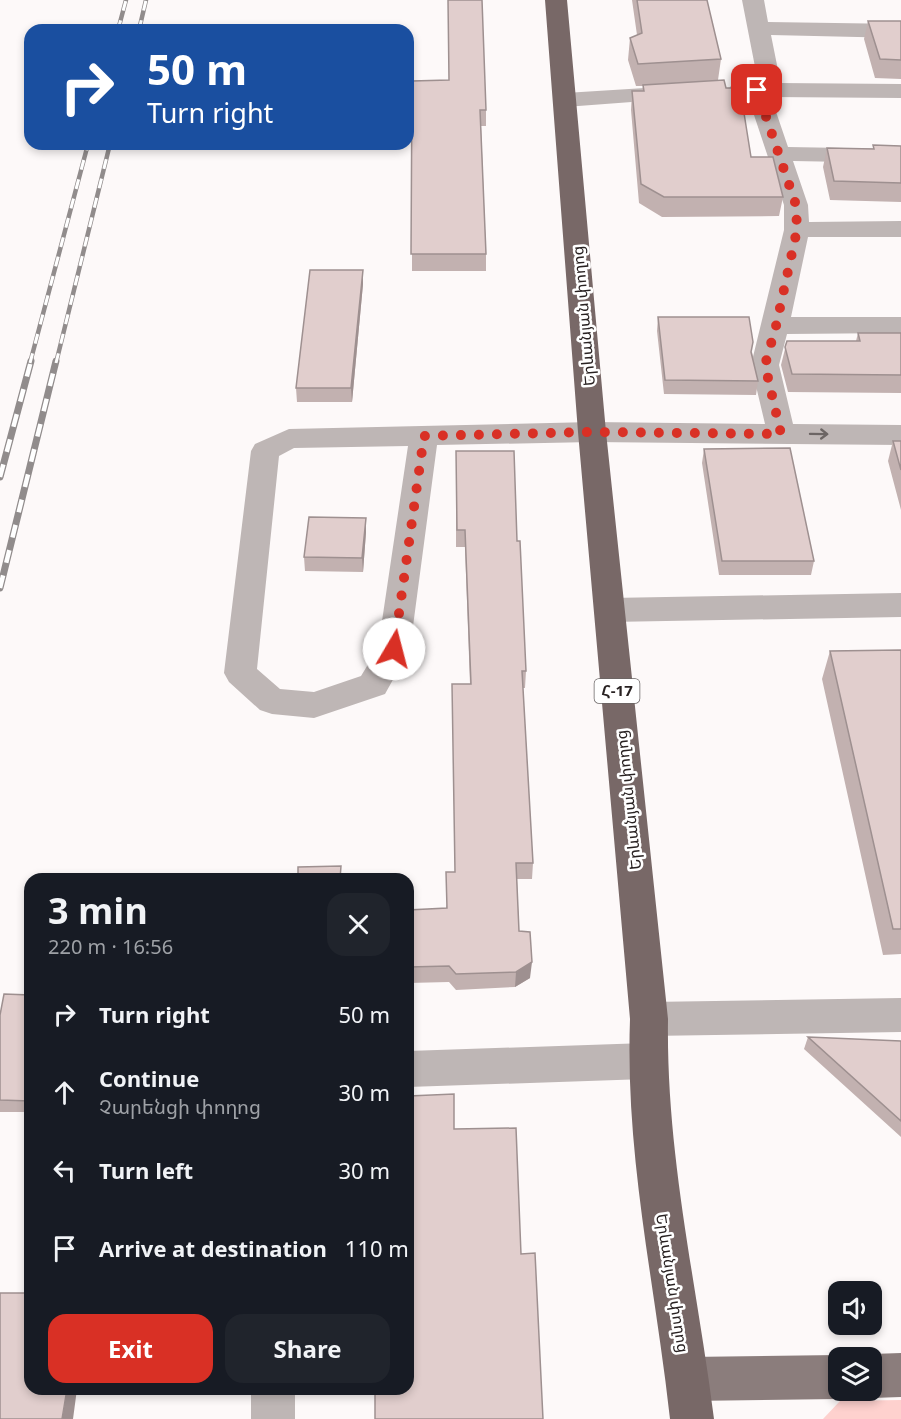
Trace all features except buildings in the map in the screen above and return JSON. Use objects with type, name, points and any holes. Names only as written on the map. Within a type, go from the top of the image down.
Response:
[{"type":"highway","name":"Երևանյան փողոց","points":[[556,0],[592,432],[649,1019],[646,1061],[656,1167],[690,1399]]},
{"type":"main road","points":[[882,1376],[901,1375]]},
{"type":"main road","points":[[690,1399],[828,1378]]},
{"type":"street","points":[[753,0],[769,80],[757,88]]},
{"type":"street","points":[[759,28],[901,31]]},
{"type":"street","points":[[757,88],[796,205],[797,230],[765,365],[781,434]]},
{"type":"street","points":[[565,100],[757,88],[901,91]]},
{"type":"street","points":[[778,154],[901,156]]},
{"type":"street","points":[[797,230],[901,229]]},
{"type":"street","points":[[776,326],[901,325]]},
{"type":"street","points":[[424,436],[394,649],[389,658],[373,685],[314,705],[272,701],[240,673],[265,451],[289,439],[592,432],[901,435]]},
{"type":"street","points":[[610,610],[901,605]]},
{"type":"street","points":[[649,1019],[901,1015]]},
{"type":"street","points":[[414,1069],[646,1061]]},
{"type":"street","points":[[273,1395],[273,1419]]},
{"type":"shaded area","points":[[901,1400],[901,1419],[823,1419],[840,1401]]},
{"type":"railway","points":[[120,24],[126,0]]},
{"type":"railway","points":[[140,24],[146,0]]},
{"type":"railway","points":[[30,363],[86,150]]},
{"type":"railway","points":[[56,363],[109,150]]},
{"type":"railway","points":[[0,477],[31,361]]},
{"type":"railway","points":[[0,588],[56,361]]},
{"type":"route","points":[[394,649],[424,436],[592,432],[781,434],[765,365],[797,230],[796,205],[757,90]]}]
